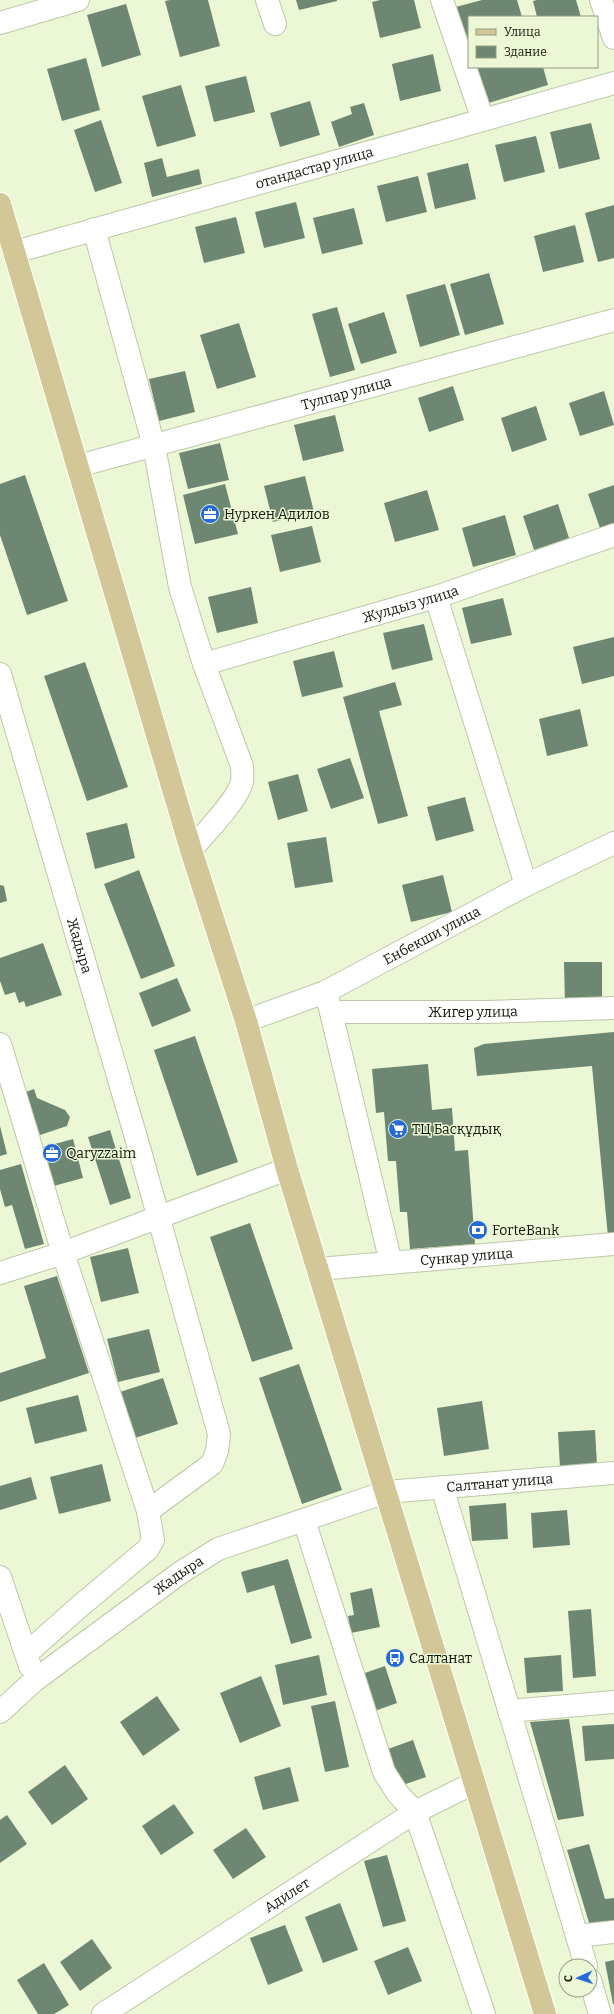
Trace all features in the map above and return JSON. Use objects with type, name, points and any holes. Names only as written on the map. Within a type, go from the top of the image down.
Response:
[{"type":"main road","points":[[2,217],[15,252],[192,850],[246,1022],[287,1170],[545,2014]]},
{"type":"street","points":[[0,23],[78,0]]},
{"type":"street","points":[[267,0],[275,24]]},
{"type":"street","points":[[442,0],[483,120]]},
{"type":"street","points":[[601,0],[614,38]]},
{"type":"street","name":"отандастар улица","points":[[15,252],[614,83]]},
{"type":"street","points":[[94,229],[154,446],[180,587],[204,664],[242,766],[242,781],[230,803],[192,850]]},
{"type":"street","name":"Тулпар улица","points":[[78,466],[614,320]]},
{"type":"street","name":"Жулдыз улица","points":[[204,664],[436,597],[614,536]]},
{"type":"street","points":[[436,597],[526,885]]},
{"type":"street","name":"Жадыра","points":[[0,674],[158,1217],[219,1434],[217,1451],[212,1464],[148,1511]]},
{"type":"street","name":"Енбекши улица","points":[[246,1022],[329,1002],[526,885],[614,843]]},
{"type":"street","points":[[329,1002],[391,1263]]},
{"type":"street","name":"Жигер улица","points":[[329,1002],[488,1012],[614,1008]]},
{"type":"street","points":[[0,1044],[63,1253],[148,1511],[153,1540],[148,1549],[26,1654]]},
{"type":"street","points":[[0,1273],[63,1253],[287,1170]]},
{"type":"street","name":"Сункар улица","points":[[318,1269],[614,1244]]},
{"type":"street","name":"Салтанат улица","points":[[386,1492],[614,1473]]},
{"type":"street","points":[[442,1487],[584,1958]]},
{"type":"street","name":"Жадыра","points":[[0,1712],[35,1680],[180,1573],[218,1549],[386,1492]]},
{"type":"street","points":[[304,1520],[384,1772],[398,1794],[415,1812],[484,2014]]},
{"type":"street","points":[[0,1577],[35,1680]]},
{"type":"street","points":[[509,1711],[614,1702]]},
{"type":"street","name":"Адилет","points":[[103,2014],[415,1812],[474,1783]]},
{"type":"street","points":[[577,1936],[614,1932]]},
{"type":"street","points":[[595,1998],[600,2014]]},
{"type":"building","points":[[208,0],[220,46],[180,57],[165,1]]},
{"type":"building","points":[[296,0],[337,0],[337,1],[299,10]]},
{"type":"building","points":[[380,0],[414,0],[421,28],[380,38],[372,2]]},
{"type":"building","points":[[482,0],[517,0],[522,16],[468,16],[468,45],[452,8]]},
{"type":"building","points":[[576,0],[581,16],[537,16],[533,1]]},
{"type":"building","points":[[126,4],[141,55],[102,67],[87,15]]},
{"type":"building","points":[[433,54],[441,91],[400,101],[392,64]]},
{"type":"building","points":[[86,58],[100,110],[62,121],[47,69]]},
{"type":"building","points":[[471,68],[543,68],[548,85],[482,105]]},
{"type":"building","points":[[246,76],[255,112],[214,122],[205,86]]},
{"type":"building","points":[[181,85],[196,136],[157,147],[142,96]]},
{"type":"building","points":[[310,101],[320,135],[280,147],[270,113]]},
{"type":"building","points":[[364,103],[374,135],[339,147],[331,122],[352,114],[350,107]]},
{"type":"building","points":[[101,120],[122,183],[95,192],[74,130]]},
{"type":"building","points":[[591,123],[600,159],[559,169],[550,132]]},
{"type":"building","points":[[536,136],[545,172],[504,182],[495,145]]},
{"type":"building","points":[[162,158],[167,177],[199,169],[202,184],[152,197],[144,163]]},
{"type":"building","points":[[468,163],[476,199],[435,209],[427,173]]},
{"type":"building","points":[[418,176],[427,212],[386,222],[377,186]]},
{"type":"building","points":[[296,202],[305,238],[264,248],[255,212]]},
{"type":"building","points":[[614,205],[614,258],[598,262],[585,213]]},
{"type":"building","points":[[354,208],[363,244],[322,254],[313,218]]},
{"type":"building","points":[[236,217],[245,253],[204,263],[195,227]]},
{"type":"building","points":[[575,225],[584,262],[543,272],[534,236]]},
{"type":"building","points":[[489,273],[504,324],[465,335],[450,284]]},
{"type":"building","points":[[445,284],[460,335],[420,347],[406,295]]},
{"type":"building","points":[[337,307],[355,370],[330,377],[312,314]]},
{"type":"building","points":[[384,312],[397,353],[361,364],[348,324]]},
{"type":"building","points":[[239,323],[256,377],[217,389],[200,335]]},
{"type":"building","points":[[185,371],[195,412],[159,421],[149,379]]},
{"type":"building","points":[[453,386],[464,420],[429,432],[418,398]]},
{"type":"building","points":[[604,391],[614,425],[580,436],[569,403]]},
{"type":"building","points":[[536,406],[547,440],[512,452],[501,418]]},
{"type":"building","points":[[335,415],[344,451],[303,461],[294,425]]},
{"type":"building","points":[[220,443],[229,480],[188,489],[179,453]]},
{"type":"building","points":[[25,475],[68,601],[27,615],[0,535],[0,484]]},
{"type":"building","points":[[305,476],[314,512],[273,522],[264,486]]},
{"type":"building","name":"Нуркен Адилов","points":[[225,484],[238,534],[195,544],[183,495]]},
{"type":"building","points":[[614,485],[614,523],[600,528],[588,494]]},
{"type":"building","points":[[427,490],[439,530],[395,542],[384,503]]},
{"type":"building","points":[[558,504],[569,538],[534,550],[523,516]]},
{"type":"building","points":[[505,515],[516,555],[473,567],[462,528]]},
{"type":"building","points":[[312,526],[321,562],[280,572],[271,535]]},
{"type":"building","points":[[251,587],[258,623],[217,633],[208,597]]},
{"type":"building","points":[[503,598],[512,635],[471,644],[462,608]]},
{"type":"building","points":[[424,624],[433,660],[392,670],[383,633]]},
{"type":"building","points":[[614,637],[614,676],[582,684],[573,647]]},
{"type":"building","points":[[334,651],[343,687],[302,697],[293,661]]},
{"type":"building","points":[[85,662],[128,787],[87,801],[44,676]]},
{"type":"building","points":[[395,682],[402,705],[379,711],[408,816],[378,824],[343,697]]},
{"type":"building","points":[[580,709],[588,746],[547,756],[539,719]]},
{"type":"building","points":[[350,758],[364,798],[331,809],[317,769]]},
{"type":"building","points":[[298,774],[308,811],[278,820],[268,782]]},
{"type":"building","points":[[465,797],[474,831],[436,841],[427,807]]},
{"type":"building","points":[[127,823],[135,858],[95,869],[86,833]]},
{"type":"building","points":[[326,837],[333,882],[295,888],[287,843]]},
{"type":"building","points":[[139,870],[175,966],[141,979],[104,884]]},
{"type":"building","points":[[443,875],[452,912],[411,922],[402,885]]},
{"type":"building","points":[[0,885],[4,886],[7,901],[0,903]]},
{"type":"building","points":[[43,943],[62,995],[26,1007],[24,1001],[19,1003],[15,992],[5,995],[0,981],[0,958]]},
{"type":"building","points":[[564,962],[602,962],[602,1004],[565,1005]]},
{"type":"building","points":[[177,978],[191,1011],[152,1027],[139,993]]},
{"type":"building","points":[[614,1032],[614,1236],[608,1237],[592,1066],[477,1076],[474,1048],[484,1044]]},
{"type":"building","points":[[195,1036],[238,1162],[197,1176],[154,1050]]},
{"type":"building","points":[[428,1064],[432,1110],[452,1108],[455,1151],[468,1150],[475,1244],[410,1249],[407,1212],[400,1212],[396,1161],[388,1161],[384,1112],[376,1113],[372,1069]]},
{"type":"building","points":[[34,1089],[37,1098],[65,1110],[70,1117],[67,1126],[40,1135],[26,1092]]},
{"type":"building","points":[[0,1126],[7,1154],[0,1156]]},
{"type":"building","points":[[110,1130],[131,1198],[110,1205],[88,1137]]},
{"type":"building","points":[[73,1139],[83,1178],[50,1187],[40,1148]]},
{"type":"building","points":[[21,1164],[44,1244],[25,1249],[12,1205],[5,1207],[0,1189],[0,1170]]},
{"type":"building","points":[[250,1223],[293,1349],[252,1362],[210,1237]]},
{"type":"building","points":[[128,1248],[139,1293],[101,1302],[90,1257]]},
{"type":"building","points":[[57,1276],[89,1373],[0,1402],[0,1373],[46,1358],[24,1286]]},
{"type":"building","points":[[149,1329],[160,1372],[118,1382],[107,1339]]},
{"type":"building","points":[[299,1364],[342,1490],[302,1504],[259,1378]]},
{"type":"building","points":[[163,1378],[178,1424],[135,1438],[120,1392]]},
{"type":"building","points":[[78,1395],[87,1431],[35,1444],[26,1408]]},
{"type":"building","points":[[482,1401],[489,1449],[444,1456],[437,1408]]},
{"type":"building","points":[[595,1430],[597,1465],[560,1468],[558,1432]]},
{"type":"building","points":[[102,1464],[111,1501],[59,1514],[50,1477]]},
{"type":"building","points":[[31,1477],[37,1499],[0,1510],[0,1486]]},
{"type":"building","points":[[506,1503],[508,1539],[472,1541],[469,1506]]},
{"type":"building","points":[[567,1510],[570,1545],[533,1548],[531,1513]]},
{"type":"building","points":[[288,1559],[312,1638],[291,1644],[274,1585],[247,1593],[241,1572]]},
{"type":"building","points":[[372,1588],[380,1627],[351,1633],[348,1616],[354,1615],[350,1593]]},
{"type":"building","points":[[591,1609],[596,1676],[573,1678],[568,1611]]},
{"type":"building","points":[[319,1655],[327,1695],[283,1705],[275,1665]]},
{"type":"building","points":[[561,1655],[563,1691],[527,1693],[524,1658]]},
{"type":"building","points":[[385,1666],[397,1703],[372,1712],[359,1675]]},
{"type":"building","points":[[261,1676],[281,1726],[240,1743],[220,1693]]},
{"type":"building","points":[[157,1696],[180,1730],[143,1756],[120,1722]]},
{"type":"building","points":[[335,1701],[349,1767],[325,1772],[311,1706]]},
{"type":"building","points":[[569,1719],[584,1816],[558,1820],[530,1722]]},
{"type":"building","points":[[614,1724],[614,1759],[585,1761],[582,1726]]},
{"type":"building","points":[[413,1740],[426,1777],[400,1786],[388,1749]]},
{"type":"building","points":[[65,1765],[88,1799],[52,1825],[28,1792]]},
{"type":"building","points":[[290,1767],[299,1801],[263,1810],[254,1777]]},
{"type":"building","points":[[174,1804],[194,1833],[161,1855],[142,1826]]},
{"type":"building","points":[[7,1815],[27,1844],[0,1863],[0,1820]]},
{"type":"building","points":[[246,1828],[266,1857],[233,1879],[213,1850]]},
{"type":"building","points":[[589,1844],[605,1899],[614,1898],[614,1923],[590,1926],[567,1850]]},
{"type":"building","points":[[387,1855],[406,1921],[383,1927],[364,1861]]},
{"type":"building","points":[[340,1903],[358,1950],[323,1963],[305,1917]]},
{"type":"building","points":[[285,1925],[303,1971],[268,1985],[250,1938]]},
{"type":"building","points":[[92,1939],[112,1968],[80,1991],[60,1962]]},
{"type":"building","points":[[408,1947],[422,1981],[388,1995],[374,1961]]},
{"type":"building","points":[[614,1960],[614,2004],[613,2004],[605,1962]]},
{"type":"building","points":[[44,1963],[69,2005],[54,2014],[38,2014],[17,1980]]},
{"type":"place","name":"Нуркен Адилов","points":[[210,514]]},
{"type":"place","name":"ТЦ Басқұдық","points":[[398,1129]]},
{"type":"place","name":"Qaryzzaim","points":[[52,1153]]},
{"type":"place","name":"ForteBank","points":[[478,1230]]},
{"type":"place","name":"Салтанат","points":[[395,1658]]}]
